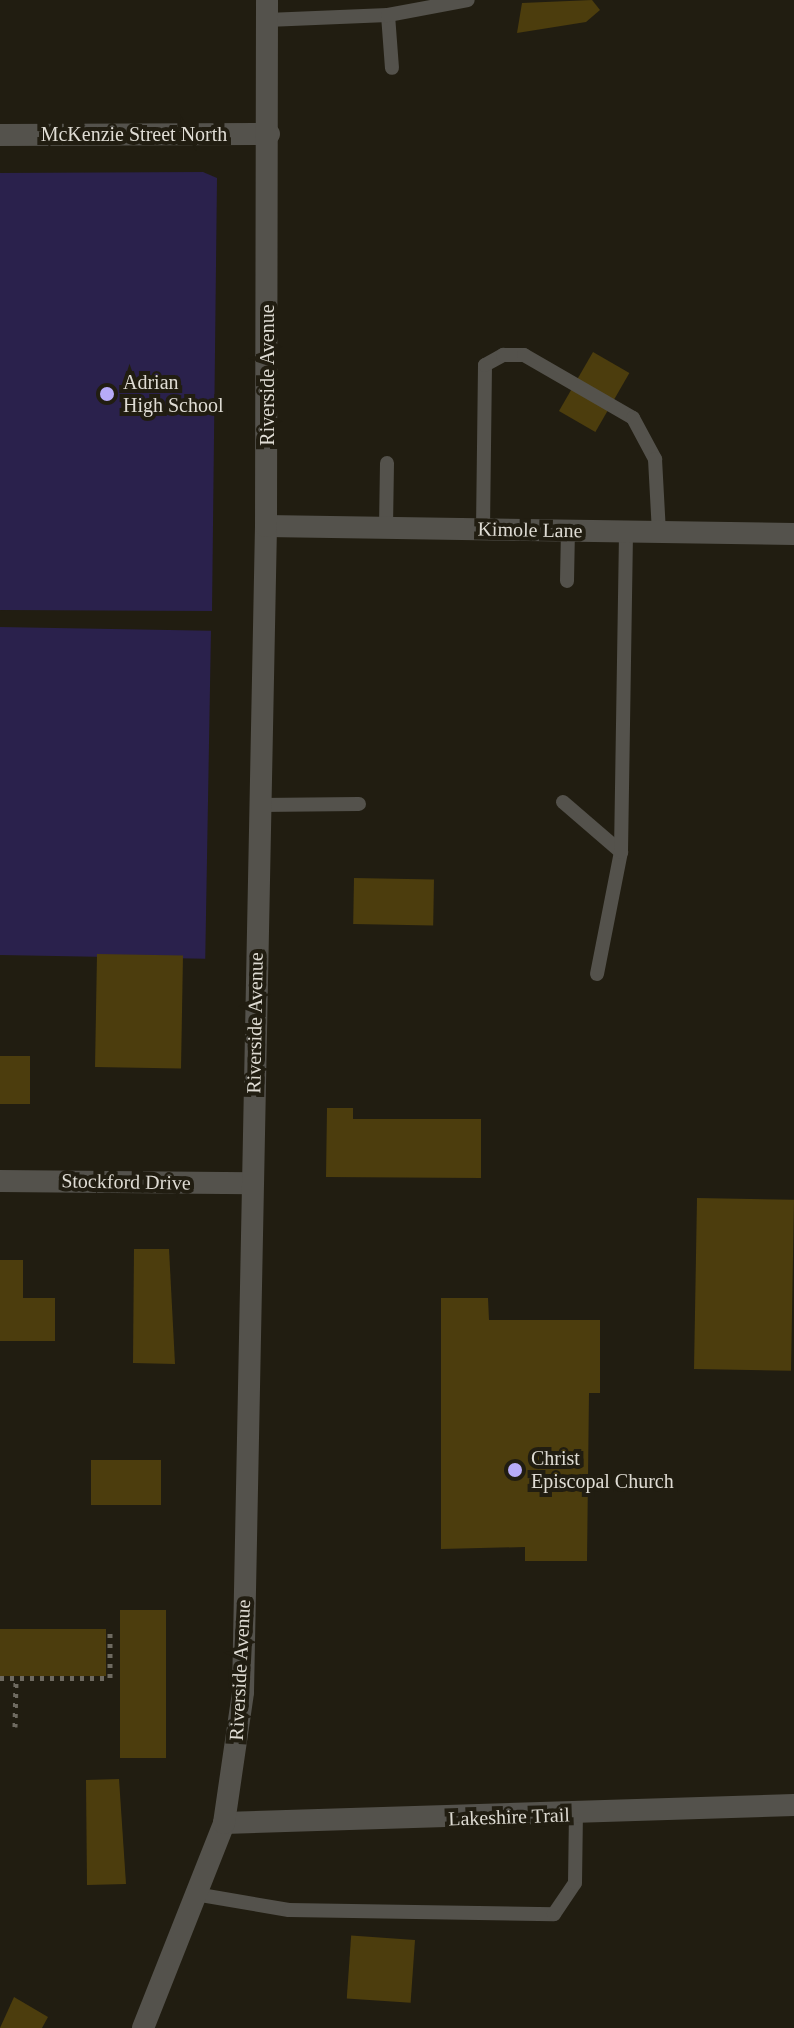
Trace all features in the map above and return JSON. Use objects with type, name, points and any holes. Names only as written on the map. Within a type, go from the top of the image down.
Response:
[{"type":"street","name":"Riverside Avenue","points":[[143,2028],[201,1895],[224,1823],[243,1692],[266,526],[267,10]]},
{"type":"street","name":"McKenzie Street North","points":[[0,135],[269,134]]},
{"type":"street","name":"Kimole Lane","points":[[266,526],[794,534]]},
{"type":"street","name":"Stockford Drive","points":[[0,1181],[252,1183]]},
{"type":"street","name":"Lakeshire Trail","points":[[224,1823],[576,1815],[794,1805]]},
{"type":"lane","points":[[267,10],[388,15],[462,1]]},
{"type":"lane","points":[[388,15],[392,68]]},
{"type":"lane","points":[[483,529],[485,365],[503,355],[524,355],[633,418],[655,459],[659,532]]},
{"type":"lane","points":[[386,527],[387,463]]},
{"type":"lane","points":[[567,581],[568,530]]},
{"type":"lane","points":[[597,974],[621,852],[626,531]]},
{"type":"lane","points":[[563,802],[621,852]]},
{"type":"lane","points":[[260,805],[359,804]]},
{"type":"lane","points":[[201,1895],[289,1910],[554,1914],[575,1883],[576,1815]]},
{"type":"path","points":[[0,1678],[110,1678],[110,1628]]},
{"type":"path","points":[[15,1727],[16,1678]]},
{"type":"shaded area","points":[[203,172],[217,178],[212,611],[0,610],[0,173]]},
{"type":"shaded area","points":[[0,627],[211,631],[205,959],[0,955]]},
{"type":"building","points":[[592,0],[600,10],[586,22],[517,33],[522,3]]},
{"type":"building","points":[[593,352],[629,373],[595,432],[559,411]]},
{"type":"building","points":[[354,878],[434,879],[433,925],[353,924]]},
{"type":"building","points":[[97,954],[183,956],[181,1068],[95,1067]]},
{"type":"building","points":[[0,1056],[30,1056],[30,1104],[0,1104]]},
{"type":"building","points":[[327,1108],[353,1108],[353,1119],[481,1119],[481,1178],[326,1177]]},
{"type":"building","points":[[697,1198],[794,1200],[791,1371],[694,1369]]},
{"type":"building","points":[[134,1249],[169,1249],[175,1364],[133,1363]]},
{"type":"building","points":[[0,1260],[23,1260],[23,1298],[55,1298],[55,1341],[0,1341]]},
{"type":"building","name":"Christ Episcopal Church","points":[[441,1298],[488,1298],[489,1320],[600,1320],[600,1393],[589,1393],[587,1561],[525,1561],[525,1547],[441,1549]]},
{"type":"building","points":[[91,1460],[161,1460],[161,1505],[91,1505]]},
{"type":"building","points":[[120,1610],[166,1610],[166,1758],[120,1758]]},
{"type":"building","points":[[0,1629],[106,1629],[106,1676],[0,1676]]},
{"type":"building","points":[[119,1779],[126,1884],[87,1885],[86,1780]]},
{"type":"building","points":[[351,1936],[415,1940],[411,2003],[347,1998]]},
{"type":"building","points":[[14,1997],[48,2017],[42,2028],[0,2028]]},
{"type":"place","name":"Adrian High School","points":[[107,394]]},
{"type":"place","name":"Christ Episcopal Church","points":[[515,1470]]}]
